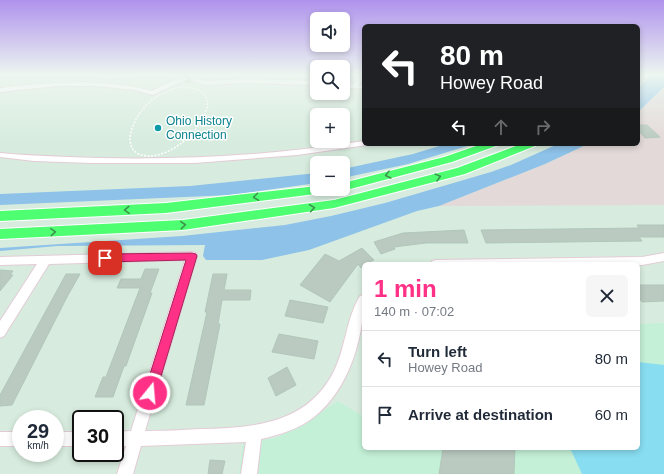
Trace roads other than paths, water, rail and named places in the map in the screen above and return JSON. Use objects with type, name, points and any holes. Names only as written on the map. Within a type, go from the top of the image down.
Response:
[{"type":"highway","points":[[350,185],[448,160],[486,146]]},
{"type":"highway","points":[[0,236],[36,232],[183,225],[334,204],[461,171],[526,146]]},
{"type":"highway","points":[[0,216],[166,208],[310,191]]},
{"type":"street","points":[[0,155],[123,161],[197,160],[310,151],[362,143]]},
{"type":"street","points":[[0,261],[192,256],[125,474]]},
{"type":"street","points":[[573,262],[642,261],[664,257]]},
{"type":"street","points":[[0,332],[46,259]]},
{"type":"street","points":[[124,439],[231,436],[274,430],[304,416],[323,400],[336,382],[346,362],[356,318],[362,304]]},
{"type":"street","points":[[249,474],[254,433]]},
{"type":"street","points":[[0,439],[12,439]]},
{"type":"place","name":"Ohio History Connection","points":[[158,128]]}]
